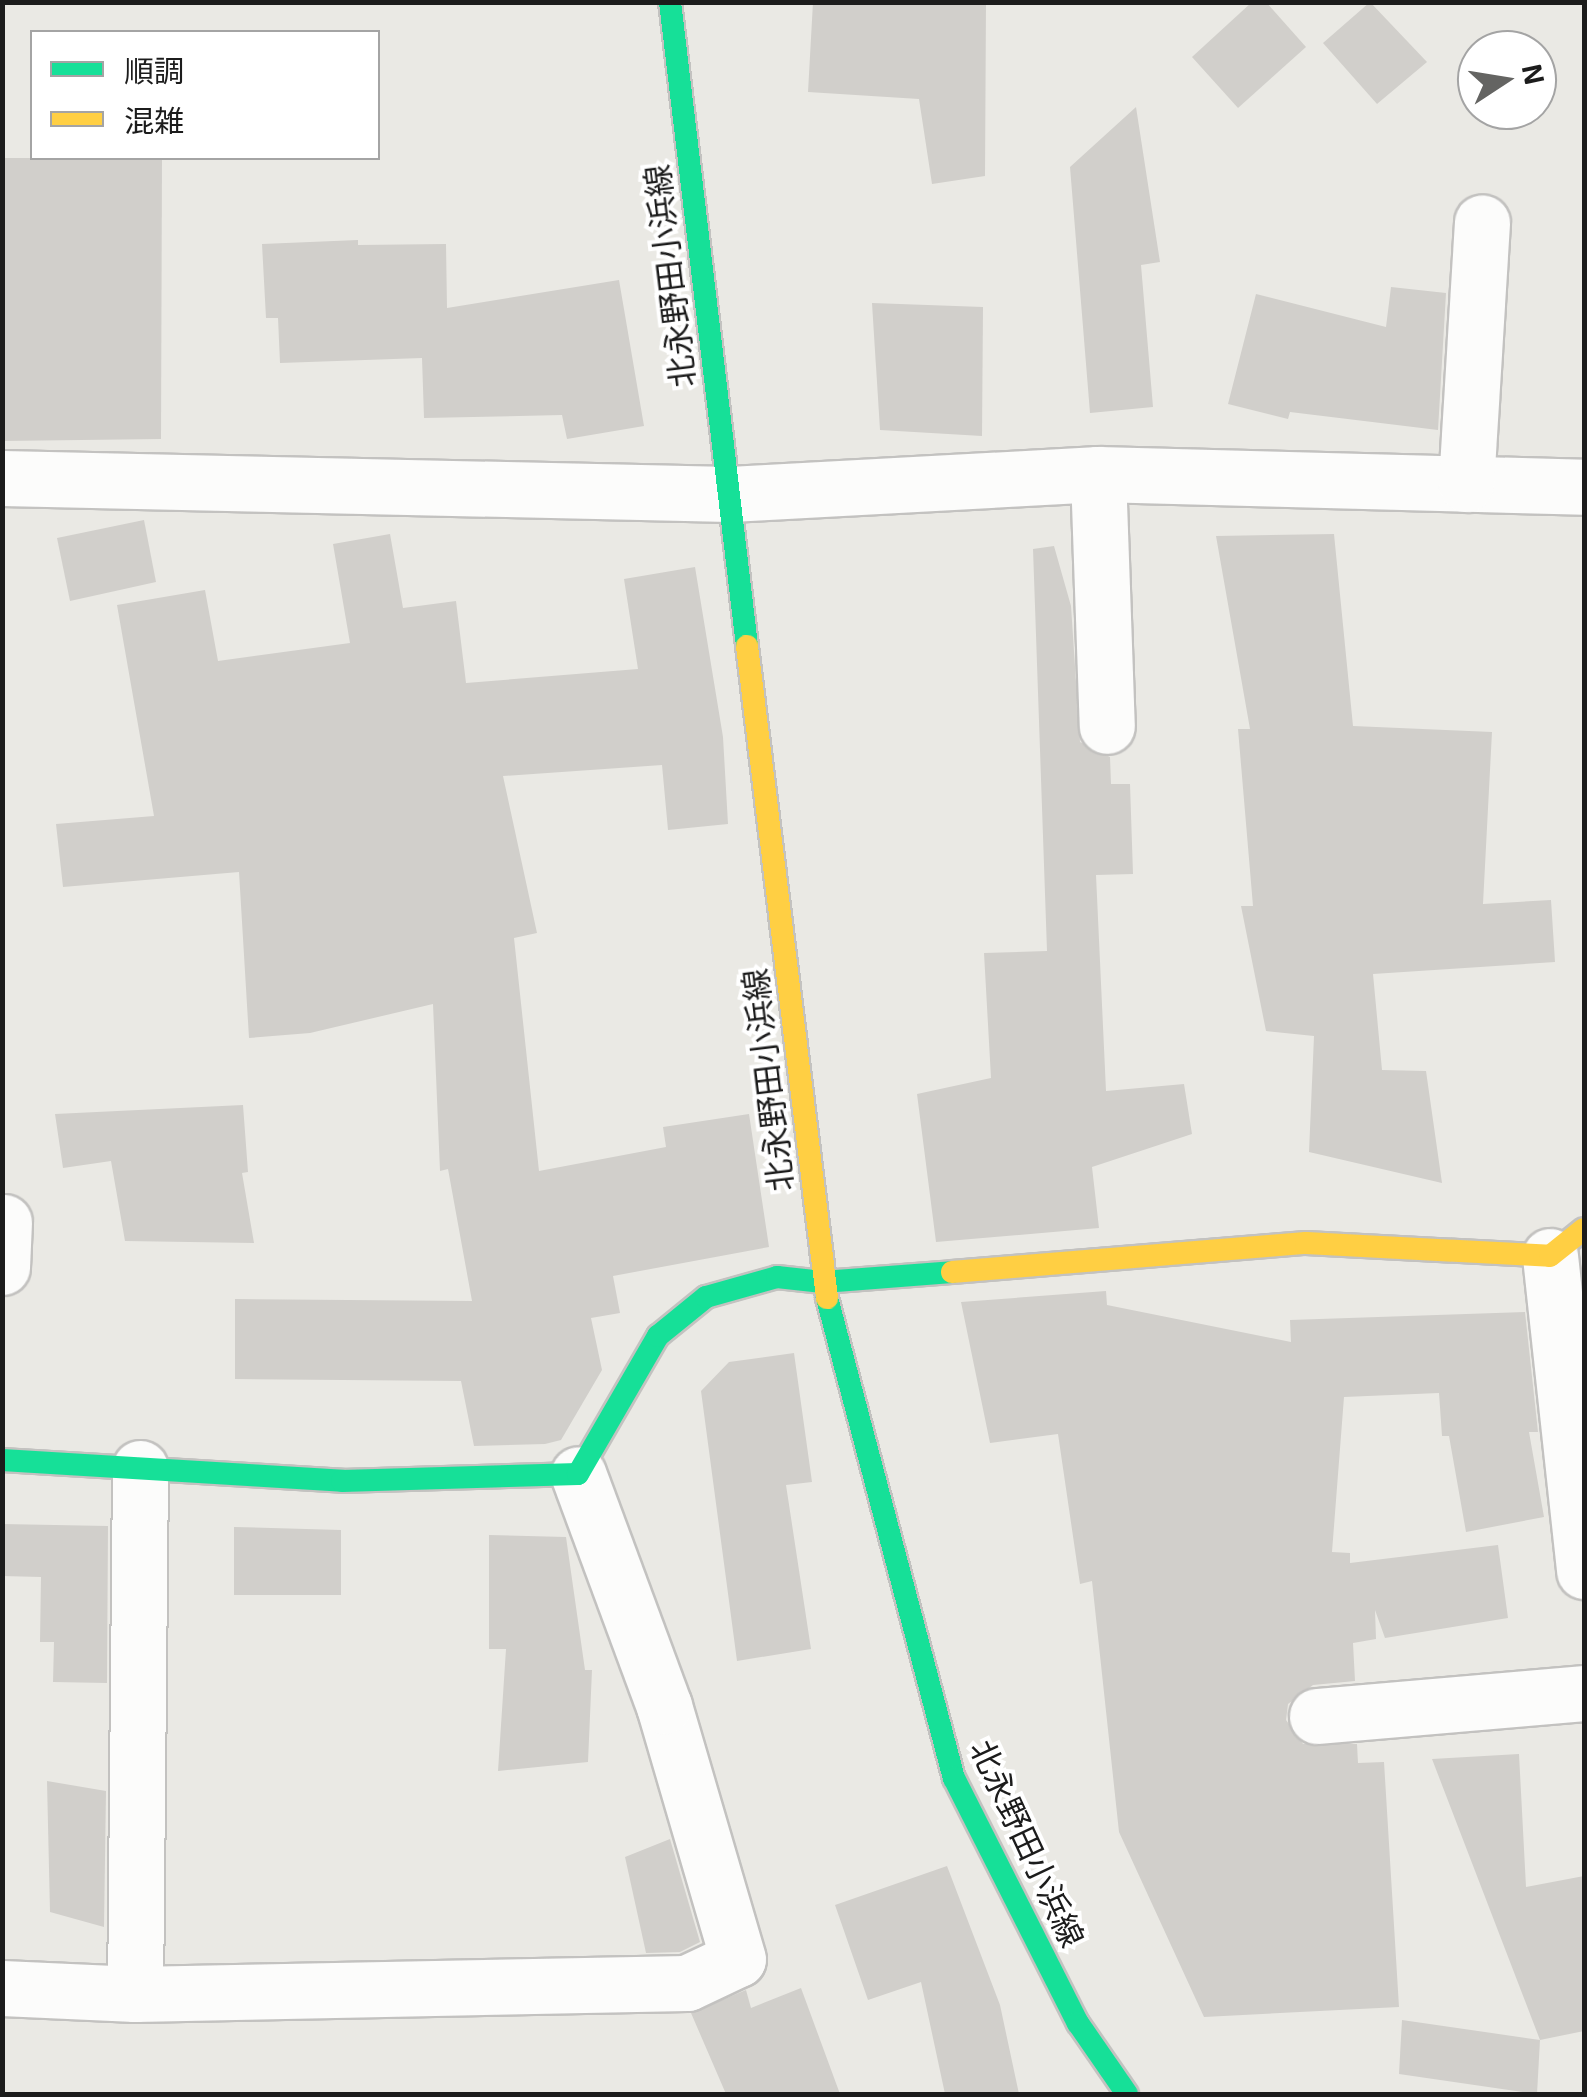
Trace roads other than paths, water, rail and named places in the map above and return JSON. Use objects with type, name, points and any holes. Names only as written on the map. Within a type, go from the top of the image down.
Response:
[{"type":"main road","name":"北永野田小浜線","points":[[670,2],[823,1282],[954,1778],[1078,2023],[1127,2094]]},
{"type":"main road","points":[[2,1460],[342,1481],[578,1474],[658,1336],[706,1298],[777,1278],[823,1282],[1306,1243],[1568,1243]]},
{"type":"street","points":[[1466,484],[1482,222]]},
{"type":"street","points":[[1098,474],[1107,726]]},
{"type":"street","points":[[2,478],[730,494],[1098,474],[1584,486]]},
{"type":"street","points":[[1568,1243],[1584,1571]]},
{"type":"street","points":[[135,1994],[140,1468]]},
{"type":"street","points":[[2,1988],[135,1994],[687,1983],[738,1959],[664,1706],[578,1474]]},
{"type":"street","points":[[1317,1716],[1584,1693]]}]
